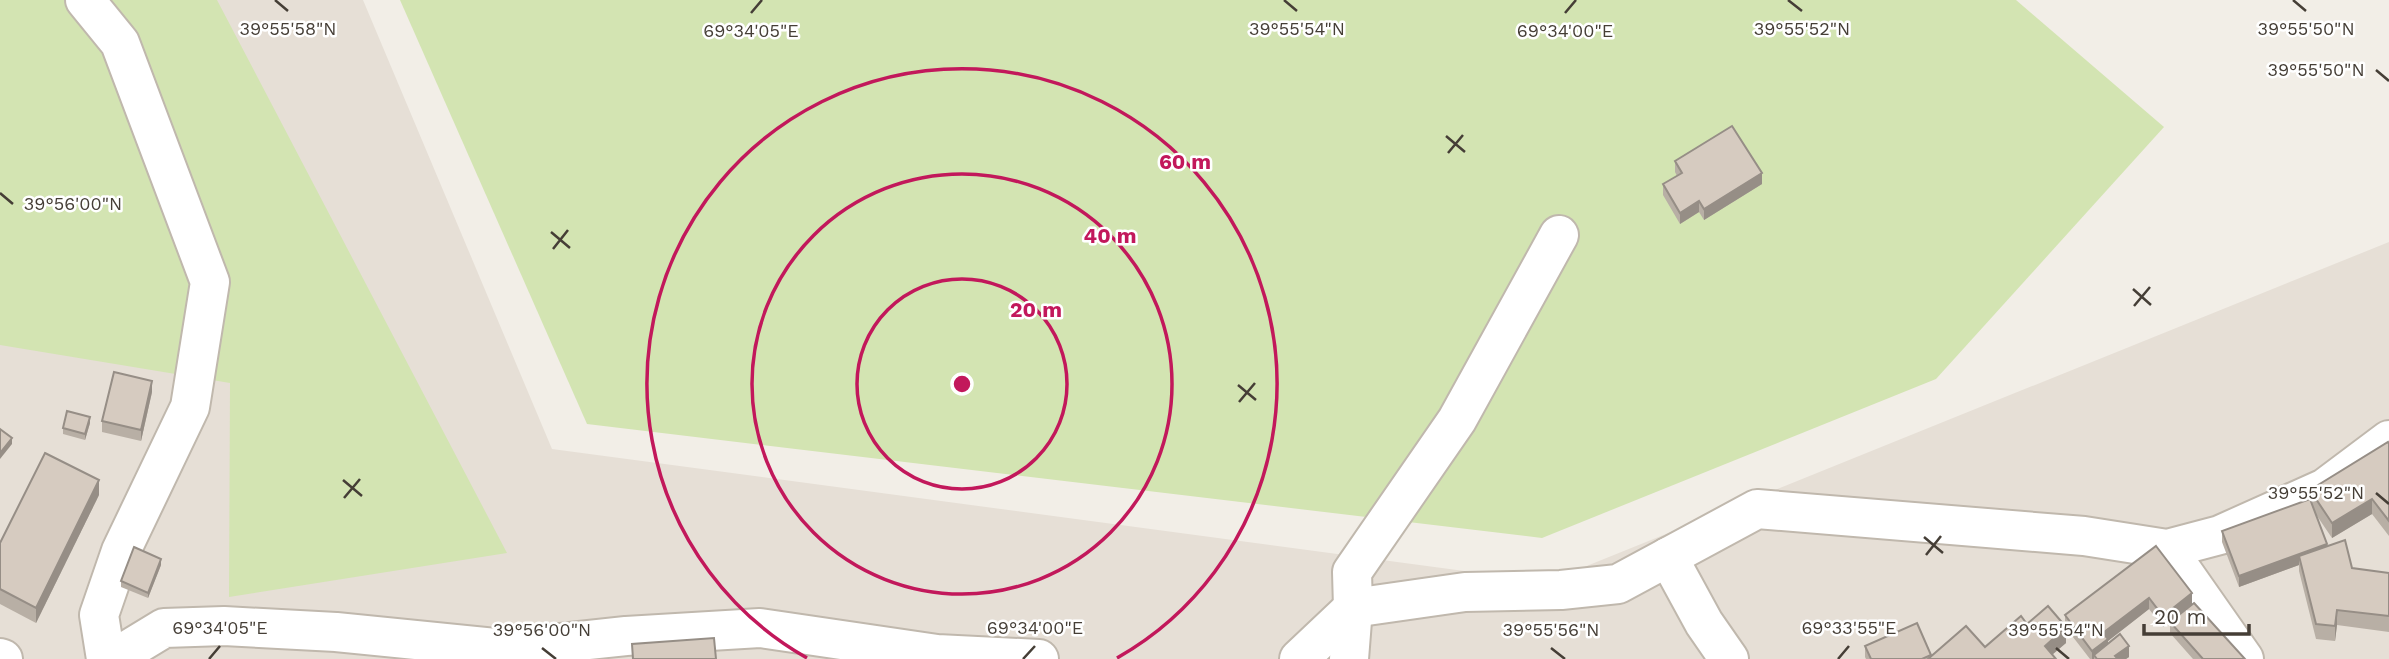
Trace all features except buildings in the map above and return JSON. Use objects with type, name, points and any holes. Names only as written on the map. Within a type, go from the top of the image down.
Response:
[{"type":"street","points":[[85,0],[120,43],[211,282],[190,407],[121,551],[99,615],[106,659]]},
{"type":"street","points":[[1349,659],[1353,608],[1352,572],[1457,420],[1559,235]]},
{"type":"street","points":[[1299,659],[1353,608],[1465,592],[1561,590],[1618,584],[1757,509],[2084,536],[2166,549],[2220,535],[2325,488],[2389,440]]},
{"type":"street","points":[[2166,549],[2244,659]]},
{"type":"street","points":[[1668,557],[1704,623],[1729,659]]},
{"type":"street","points":[[113,659],[164,628],[224,626],[337,632],[505,649],[626,636],[760,628],[937,654],[1039,659]]},
{"type":"shaded area","points":[[0,0],[363,0],[552,449],[1547,582],[2389,242],[2389,659],[0,659]]},
{"type":"green space","points":[[0,0],[217,0],[507,553],[229,597],[230,383],[0,345]]},
{"type":"green space","points":[[400,0],[2016,0],[2164,127],[1936,379],[1542,538],[587,424]]}]
